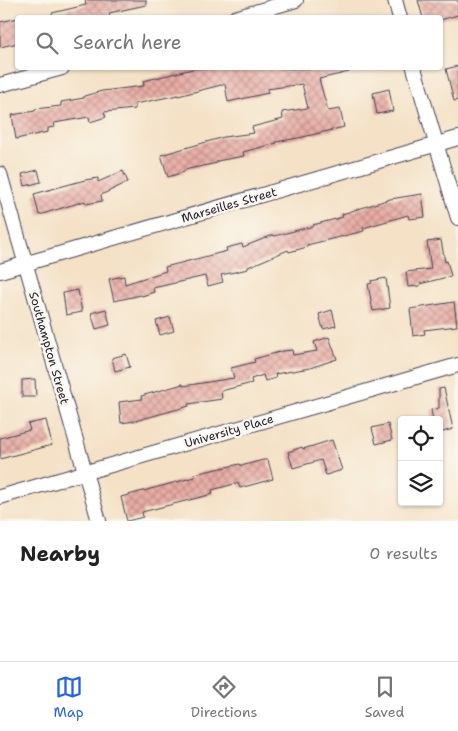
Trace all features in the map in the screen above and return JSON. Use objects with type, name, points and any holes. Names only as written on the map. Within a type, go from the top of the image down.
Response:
[{"type":"street","points":[[245,15],[296,0]]},
{"type":"street","points":[[395,0],[399,15]]},
{"type":"street","points":[[0,86],[55,70]]},
{"type":"street","points":[[415,70],[458,218]]},
{"type":"street","name":"Marseilles Street","points":[[0,271],[458,138]]},
{"type":"street","name":"Southampton Street","points":[[0,174],[99,521]]},
{"type":"street","name":"University Place","points":[[0,498],[458,365]]},
{"type":"building","points":[[85,0],[146,0],[146,5],[109,13],[109,15],[52,15],[52,13],[86,5]]},
{"type":"building","points":[[418,0],[458,0],[458,15],[443,19],[443,15],[422,15]]},
{"type":"building","points":[[15,19],[15,44],[0,47],[0,22]]},
{"type":"building","points":[[458,66],[458,100],[454,101],[446,69]]},
{"type":"building","points":[[189,70],[348,70],[349,72],[319,79],[328,111],[340,109],[344,127],[276,142],[243,152],[244,156],[184,170],[184,172],[168,177],[161,155],[224,137],[254,133],[252,127],[283,119],[282,112],[308,108],[302,84],[267,89],[268,93],[228,102],[225,84],[178,96],[135,104],[135,109],[104,112],[106,117],[90,122],[89,117],[54,123],[55,127],[48,128],[48,132],[16,139],[12,115],[35,111],[35,109],[61,106],[61,102],[84,98],[84,96],[102,91],[144,86],[143,81]]},
{"type":"building","points":[[389,89],[393,111],[377,114],[373,93]]},
{"type":"building","points":[[38,170],[41,182],[25,186],[22,174]]},
{"type":"building","points":[[123,171],[128,182],[101,195],[102,201],[86,204],[85,201],[39,215],[34,194],[85,180],[98,178],[98,182]]},
{"type":"building","points":[[422,194],[425,217],[409,219],[408,215],[363,228],[364,231],[307,245],[307,247],[289,252],[288,250],[248,267],[248,269],[221,275],[223,282],[208,286],[205,276],[153,288],[154,292],[142,296],[114,301],[109,279],[124,276],[125,284],[166,271],[165,267],[227,251],[226,248],[242,244],[243,247],[273,235],[314,226],[343,217],[342,214],[390,199]]},
{"type":"building","points":[[441,240],[445,262],[447,261],[451,276],[420,284],[420,286],[408,287],[406,272],[431,269],[427,242]]},
{"type":"building","points":[[386,278],[390,308],[373,311],[368,284],[372,283],[371,281]]},
{"type":"building","points":[[78,290],[82,312],[66,315],[63,293]]},
{"type":"building","points":[[454,302],[457,326],[424,330],[425,334],[413,336],[410,309]]},
{"type":"building","points":[[106,309],[110,325],[96,329],[91,313]]},
{"type":"building","points":[[332,310],[336,326],[323,329],[319,314]]},
{"type":"building","points":[[170,317],[174,331],[160,335],[156,321]]},
{"type":"building","points":[[329,337],[337,359],[310,368],[275,374],[276,378],[265,381],[263,375],[251,379],[252,383],[221,391],[222,399],[188,404],[189,406],[121,423],[119,402],[142,399],[141,396],[183,384],[183,386],[234,378],[231,368],[255,362],[254,359],[283,351],[292,350],[293,355],[317,351],[314,342]]},
{"type":"building","points":[[126,354],[130,367],[115,371],[112,358]]},
{"type":"building","points":[[35,379],[36,397],[22,397],[22,380]]},
{"type":"building","points":[[444,388],[453,429],[443,432],[443,416],[432,416],[431,410],[439,408],[439,389]]},
{"type":"building","points":[[46,420],[52,445],[0,459],[0,438],[30,430],[28,424]]},
{"type":"building","points":[[388,424],[392,440],[376,444],[372,428]]},
{"type":"building","points":[[332,440],[342,470],[326,475],[321,460],[293,468],[288,452]]},
{"type":"building","points":[[268,460],[273,479],[240,488],[238,483],[212,490],[213,494],[142,512],[143,517],[127,521],[121,497],[195,477],[194,474],[240,464],[241,466]]}]
